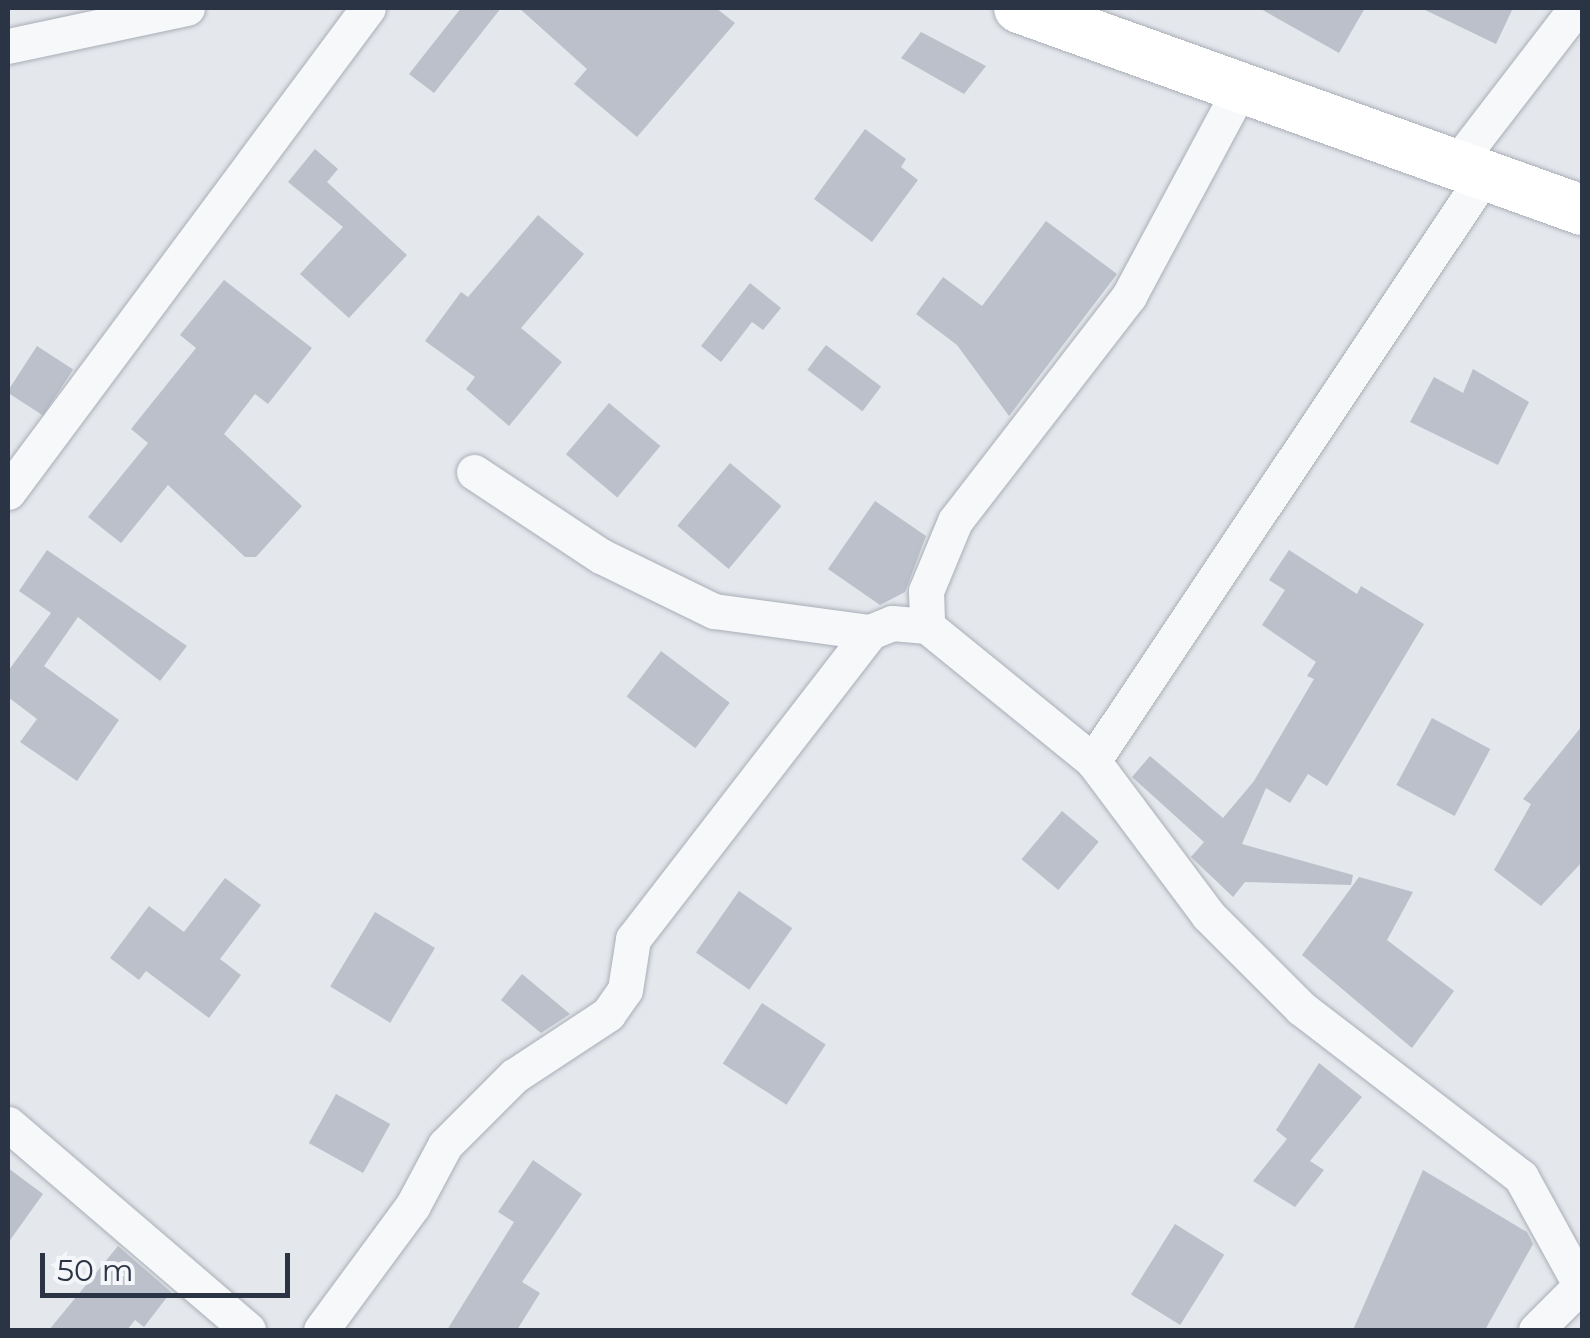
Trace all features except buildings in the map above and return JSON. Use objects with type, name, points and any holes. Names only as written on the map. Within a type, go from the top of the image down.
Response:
[{"type":"main road","points":[[1019,8],[1582,210]]},
{"type":"street","points":[[8,46],[187,8]]},
{"type":"street","points":[[8,492],[368,8]]},
{"type":"street","points":[[1093,761],[1576,8]]},
{"type":"street","points":[[926,626],[926,592],[954,520],[1128,296],[1241,86]]},
{"type":"street","points":[[474,472],[600,556],[714,612],[870,632],[892,623],[926,626],[1093,761],[1208,915],[1300,1008],[1521,1178],[1582,1285],[1536,1330]]},
{"type":"street","points":[[321,1330],[412,1205],[445,1144],[514,1076],[608,1014],[626,990],[633,940],[870,632]]},
{"type":"street","points":[[8,1124],[248,1330]]}]
